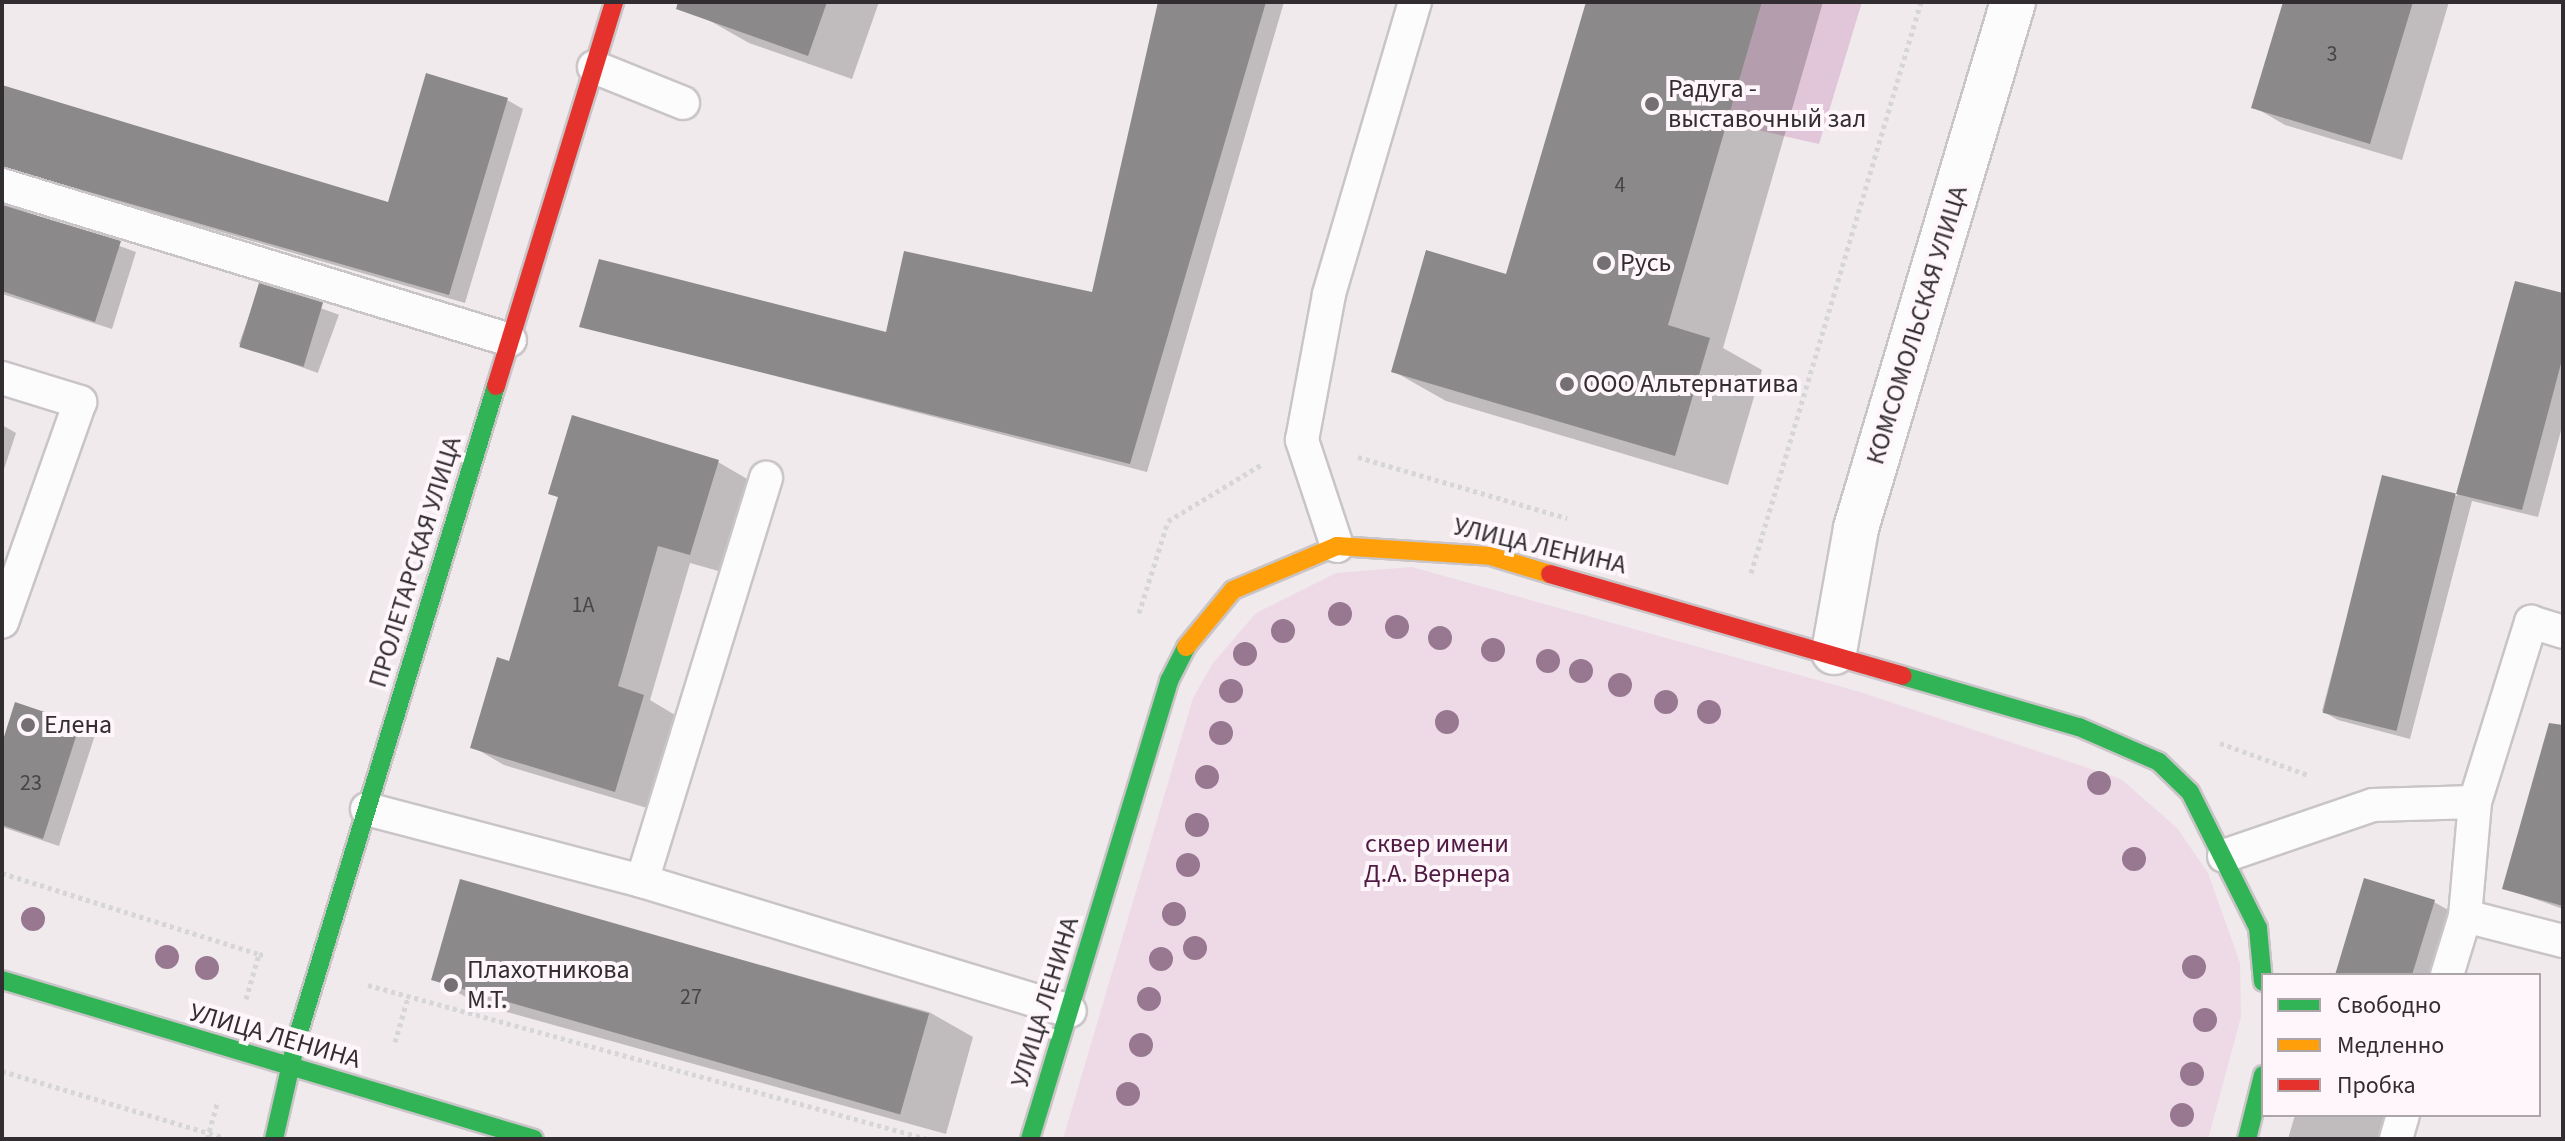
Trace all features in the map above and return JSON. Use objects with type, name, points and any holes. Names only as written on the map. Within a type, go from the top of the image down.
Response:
[{"type":"street","name":"КОМСОМОЛЬСКАЯ УЛИЦА","points":[[1834,652],[1856,528],[2013,2]]},
{"type":"street","name":"ПРОЛЕТАРСКАЯ УЛИЦА","points":[[274,1139],[318,971],[594,67],[607,4]]},
{"type":"street","name":"УЛИЦА ЛЕНИНА","points":[[1030,1139],[1169,681],[1190,639],[1233,590],[1337,546],[1490,556],[1834,652],[2079,727],[2159,762],[2190,792],[2224,856],[2258,928],[2262,973]]},
{"type":"street","name":"УЛИЦА ЛЕНИНА","points":[[2,980],[292,1070],[534,1139]]},
{"type":"street","points":[[2247,1139],[2261,1083]]},
{"type":"lane","points":[[1337,546],[1302,440],[1329,294],[1415,2]]},
{"type":"lane","points":[[594,67],[683,103]]},
{"type":"lane","points":[[2,185],[510,340]]},
{"type":"lane","points":[[2,378],[80,402],[2,622]]},
{"type":"lane","points":[[642,881],[766,478]]},
{"type":"lane","points":[[2448,973],[2465,916],[2475,802],[2531,622],[2563,632]]},
{"type":"lane","points":[[2224,856],[2373,805],[2475,802]]},
{"type":"lane","points":[[367,809],[642,881],[1070,1011]]},
{"type":"lane","points":[[2465,916],[2563,941]]},
{"type":"lane","points":[[2396,1139],[2402,1117]]},
{"type":"path","points":[[1751,573],[1921,2]]},
{"type":"path","points":[[1136,624],[1168,521],[1302,440],[1571,520]]},
{"type":"path","points":[[1736,568],[1764,577]]},
{"type":"path","points":[[2207,738],[2324,781]]},
{"type":"path","points":[[2,873],[259,954]]},
{"type":"path","points":[[318,971],[928,1139]]},
{"type":"path","points":[[2,1071],[231,1139]]},
{"type":"green space","name":"сквер имени Д.А. Вернера","points":[[1412,567],[1860,692],[2121,779],[2177,828],[2208,873],[2240,963],[2241,1017],[2208,1139],[1063,1139],[1193,698],[1213,663],[1256,613],[1336,573]]},
{"type":"shaded area","points":[[1762,2],[1862,2],[1819,144],[1727,123]]},
{"type":"building","points":[[678,2],[827,2],[808,56],[676,9]]},
{"type":"building","points":[[1158,2],[1266,2],[1130,464],[579,327],[599,259],[886,332],[904,251],[1092,292]]},
{"type":"building","points":[[1586,2],[1762,2],[1668,325],[1710,338],[1675,456],[1391,372],[1426,250],[1506,274]]},
{"type":"building","points":[[2283,2],[2413,2],[2370,144],[2251,108]]},
{"type":"building","points":[[426,73],[508,98],[449,295],[2,167],[2,85],[388,202]]},
{"type":"building","points":[[2,205],[121,241],[95,322],[2,291]]},
{"type":"building","points":[[2515,281],[2563,293],[2563,356],[2522,510],[2456,494]]},
{"type":"building","points":[[259,283],[323,303],[303,367],[239,347]]},
{"type":"building","points":[[572,415],[719,460],[690,555],[658,546],[618,686],[644,695],[615,792],[470,748],[497,657],[509,661],[558,497],[548,494]]},
{"type":"building","points":[[2382,475],[2456,493],[2396,731],[2323,713]]},
{"type":"building","points":[[15,702],[80,724],[43,839],[2,825],[2,743]]},
{"type":"building","points":[[2549,723],[2563,725],[2563,906],[2502,889]]},
{"type":"building","points":[[2364,878],[2435,900],[2413,973],[2336,973]]},
{"type":"building","points":[[460,879],[929,1014],[900,1114],[431,980]]},
{"type":"traffic: fast","points":[[274,1139],[297,1038],[496,386]]},
{"type":"traffic: fast","points":[[1030,1139],[1169,681],[1186,647]]},
{"type":"traffic: fast","points":[[1903,676],[2079,727],[2159,762],[2190,792],[2258,928],[2262,973]]},
{"type":"traffic: fast","points":[[2,980],[534,1139]]},
{"type":"traffic: fast","points":[[2247,1139],[2261,1083]]},
{"type":"traffic: slow","points":[[1186,647],[1233,590],[1337,546],[1490,556],[1550,574]]},
{"type":"traffic: jam","points":[[496,386],[614,2]]},
{"type":"traffic: jam","points":[[1550,574],[1903,676]]},
{"type":"place","name":"Радуга - выставочный зал","points":[[1652,104]]},
{"type":"place","name":"Русь","points":[[1604,263]]},
{"type":"place","name":"ООО Альтернатива","points":[[1567,384]]},
{"type":"place","name":"Елена","points":[[28,725]]},
{"type":"place","name":"Плахотникова М.Т.","points":[[451,985]]}]
